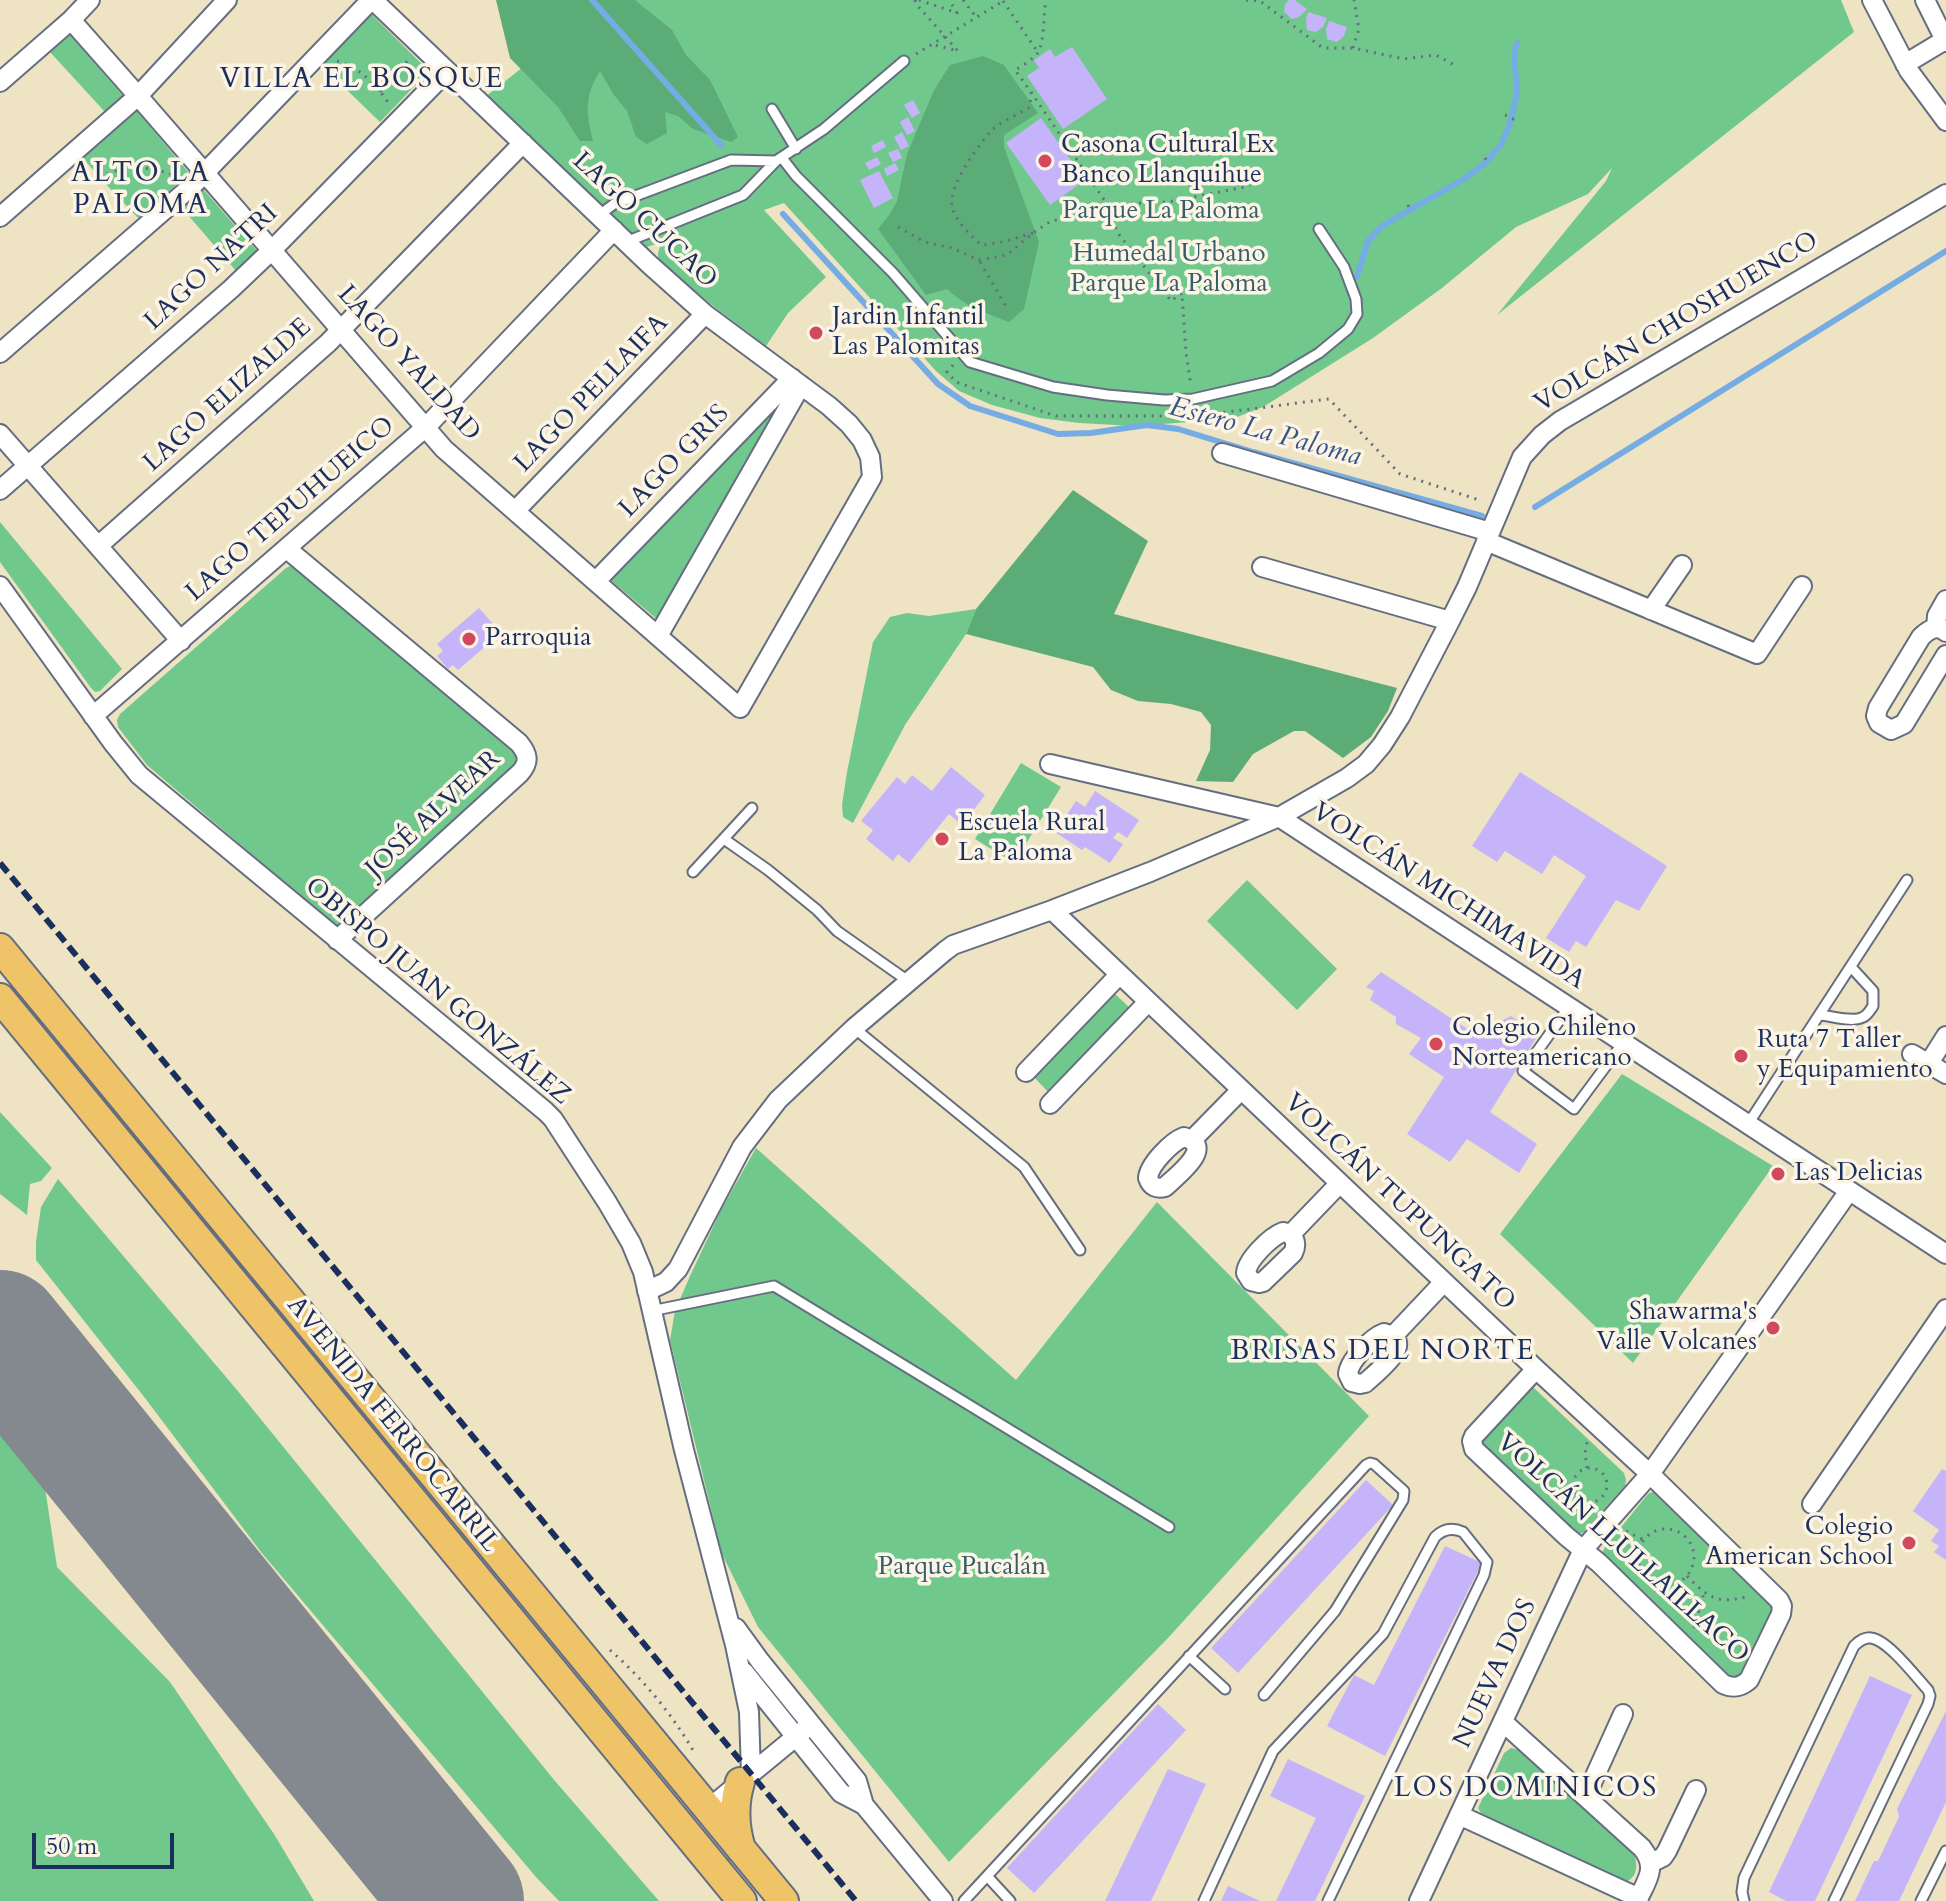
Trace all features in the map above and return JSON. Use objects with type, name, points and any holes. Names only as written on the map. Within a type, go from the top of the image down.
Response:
[{"type":"main road","name":"AVENIDA FERROCARRIL","points":[[0,948],[784,1901]]},
{"type":"main road","name":"AVENIDA FERROCARRIL","points":[[0,998],[742,1901]]},
{"type":"main road","points":[[741,1849],[734,1813],[736,1797],[746,1778]]},
{"type":"main road","points":[[683,1830],[708,1809]]},
{"type":"street","points":[[0,82],[90,0]]},
{"type":"street","points":[[0,217],[138,96],[227,0]]},
{"type":"street","points":[[0,353],[198,179],[372,0]]},
{"type":"street","name":"LAGO CUCAO","points":[[372,0],[705,314],[829,406],[855,432],[870,457],[872,477],[740,708]]},
{"type":"street","points":[[1872,0],[1905,64],[1946,121]]},
{"type":"street","points":[[1905,64],[1946,41],[1925,0]]},
{"type":"street","name":"LAGO YALDAD","points":[[71,20],[138,96],[198,179],[272,250],[444,449],[740,708]]},
{"type":"street","name":"LAGO NATRI","points":[[0,490],[272,250],[447,71]]},
{"type":"street","name":"LAGO ELIZALDE","points":[[98,546],[342,330],[523,143]]},
{"type":"street","name":"VOLCÁN CHOSHUENCO","points":[[647,1291],[666,1282],[678,1269],[751,1133],[778,1100],[854,1028],[953,945],[1150,872],[1279,817],[1366,764],[1400,717],[1450,621],[1522,457],[1551,428],[1946,194]]},
{"type":"street","name":"LAGO TEPUHUEICO","points":[[93,716],[426,427],[620,236]]},
{"type":"street","name":"LAGO PELLAIFA","points":[[515,511],[705,314]]},
{"type":"street","points":[[658,636],[796,382]]},
{"type":"street","name":"LAGO GRIS","points":[[596,581],[796,382]]},
{"type":"street","points":[[0,434],[181,641]]},
{"type":"street","points":[[1222,453],[1488,537],[1757,654],[1802,586]]},
{"type":"street","name":"JOSÉ ALVEAR","points":[[287,549],[519,743],[527,759],[520,773],[337,940]]},
{"type":"street","points":[[1651,610],[1682,565]]},
{"type":"street","points":[[1262,567],[1450,621]]},
{"type":"street","name":"OBISPO JUAN GONZÁLEZ","points":[[0,586],[113,743],[143,779],[537,1103],[553,1119],[607,1202],[631,1243],[643,1272],[684,1450],[739,1664],[749,1712],[746,1778]]},
{"type":"street","points":[[1946,600],[1937,616],[1941,630],[1928,630],[1921,637],[1878,708],[1876,716],[1879,723],[1891,730],[1904,724],[1946,655]]},
{"type":"street","name":"VOLCÁN MICHIMAVIDA","points":[[1050,764],[1279,817],[1946,1254]]},
{"type":"street","name":"VOLCÁN TUPUNGATO","points":[[1052,910],[1650,1474],[1773,1594]]},
{"type":"street","points":[[1026,1072],[1119,975]]},
{"type":"street","points":[[1050,1104],[1148,1002]]},
{"type":"street","points":[[1929,1063],[1946,1036]]},
{"type":"street","points":[[1912,1054],[1946,1074]]},
{"type":"street","points":[[1192,1140],[1241,1090]]},
{"type":"street","points":[[1291,1234],[1340,1183]]},
{"type":"street","name":"NUEVA DOS","points":[[1419,1901],[1582,1553],[1650,1474],[1849,1191]]},
{"type":"street","points":[[1393,1336],[1444,1282]]},
{"type":"street","points":[[1812,1504],[1946,1309]]},
{"type":"street","name":"VOLCÁN LLULLAILLACO","points":[[1536,1369],[1474,1436],[1472,1446],[1723,1684],[1736,1687],[1749,1680],[1781,1614],[1782,1606],[1773,1594]]},
{"type":"street","name":"OBISPO JUAN GONZÁLEZ","points":[[726,1612],[741,1637],[857,1781],[864,1805]]},
{"type":"street","name":"OBISPO JUAN GONZÁLEZ","points":[[739,1664],[841,1793],[864,1805]]},
{"type":"street","points":[[1586,1796],[1623,1714]]},
{"type":"street","points":[[1503,1722],[1642,1848],[1651,1866]]},
{"type":"street","points":[[708,1809],[811,1724]]},
{"type":"street","points":[[1459,1815],[1638,1899],[1651,1866],[1667,1851],[1696,1790]]},
{"type":"street","points":[[864,1805],[943,1901]]},
{"type":"lane","points":[[620,236],[743,195],[779,160],[824,129],[904,61]]},
{"type":"lane","points":[[772,109],[796,149]]},
{"type":"lane","points":[[598,216],[614,204],[731,160],[779,160],[893,273],[970,362],[1053,387],[1164,400],[1193,399],[1272,381],[1319,353],[1348,329],[1357,314],[1356,299],[1344,267],[1319,229]]},
{"type":"lane","points":[[693,872],[752,808]]},
{"type":"lane","points":[[724,839],[768,870],[817,910],[837,931],[908,981]]},
{"type":"lane","points":[[1748,1124],[1907,880]]},
{"type":"lane","points":[[1820,1015],[1849,1020],[1863,1017],[1873,1006],[1873,991],[1851,967]]},
{"type":"lane","points":[[1569,1007],[1523,1071],[1574,1109],[1623,1043]]},
{"type":"lane","points":[[854,1028],[1024,1167],[1080,1250]]},
{"type":"lane","points":[[651,1311],[774,1286],[1169,1527]]},
{"type":"lane","points":[[964,1901],[1366,1465],[1374,1464],[1404,1491],[1403,1500],[1335,1611],[1264,1695]]},
{"type":"lane","points":[[1204,1901],[1273,1751],[1383,1634],[1435,1537],[1446,1530],[1458,1530],[1487,1562],[1484,1575],[1328,1901]]},
{"type":"lane","points":[[1744,1901],[1744,1878],[1854,1646],[1861,1640],[1871,1638],[1883,1644],[1928,1690],[1930,1696],[1834,1901]]},
{"type":"lane","points":[[1189,1656],[1225,1689]]},
{"type":"lane","points":[[1921,1901],[1946,1851]]},
{"type":"lane","points":[[987,1876],[1010,1901]]},
{"type":"path","points":[[931,44],[958,51],[916,4],[917,0],[957,13],[949,0]]},
{"type":"path","points":[[963,0],[976,17]]},
{"type":"path","points":[[1046,0],[1038,53],[1015,70],[1107,204],[1117,232],[1171,301],[1182,293],[1193,399]]},
{"type":"path","points":[[1246,0],[1260,1],[1323,48],[1353,48],[1404,59],[1436,55],[1456,66]]},
{"type":"path","points":[[1353,48],[1359,29],[1354,0]]},
{"type":"path","points":[[904,61],[1004,1],[1038,53]]},
{"type":"path","points":[[318,55],[347,64],[363,75],[393,110],[396,125]]},
{"type":"path","points":[[380,92],[391,73],[409,60],[431,57]]},
{"type":"path","points":[[1031,92],[1030,107],[994,127],[971,157],[955,184],[952,207],[968,236],[982,245],[1033,233]]},
{"type":"path","points":[[1505,115],[1515,120]]},
{"type":"path","points":[[1485,158],[1488,164]]},
{"type":"path","points":[[100,178],[114,169],[142,167],[198,179]]},
{"type":"path","points":[[1107,204],[1168,202],[1250,186]]},
{"type":"path","points":[[1408,205],[1411,212]]},
{"type":"path","points":[[898,227],[925,242],[952,248],[979,260],[1007,255],[1051,221],[1112,214]]},
{"type":"path","points":[[979,260],[1008,310]]},
{"type":"path","points":[[963,353],[947,372],[956,382],[1056,416],[1196,416],[1329,399],[1400,474],[1501,507]]},
{"type":"path","points":[[1587,1468],[1585,1453],[1596,1424]]},
{"type":"path","points":[[1587,1468],[1603,1473],[1607,1483],[1605,1494],[1590,1502],[1580,1498],[1573,1484],[1577,1473],[1587,1468]]},
{"type":"path","points":[[1673,1529],[1681,1532],[1693,1546],[1695,1555],[1687,1576],[1674,1584],[1665,1585],[1647,1578],[1638,1561],[1641,1543],[1655,1531],[1673,1529]]},
{"type":"path","points":[[1687,1576],[1704,1593],[1722,1601],[1773,1594]]},
{"type":"path","points":[[1687,1649],[1704,1593]]},
{"type":"green space","points":[[496,0],[635,0],[672,30],[686,55],[710,80],[738,137],[731,142],[693,129],[678,116],[665,112],[667,133],[647,144],[636,137],[627,111],[600,71],[591,89],[588,105],[593,141],[580,141],[558,107],[510,58]]},
{"type":"green space","name":"Parque La Paloma","points":[[608,0],[1841,0],[1854,32],[1497,315],[1606,181],[1612,168],[1588,194],[1516,227],[1442,288],[1373,338],[1263,407],[1232,419],[1134,426],[1040,418],[992,405],[959,391],[936,371],[784,203],[764,210],[826,277],[788,313],[766,346],[660,262],[658,254],[662,242],[638,250],[485,97]]},
{"type":"green space","points":[[371,14],[429,71],[380,122],[321,65]]},
{"type":"green space","points":[[70,35],[124,97],[105,112],[50,52]]},
{"type":"green space","points":[[983,56],[1004,65],[1038,113],[1004,135],[1004,147],[1039,242],[1024,309],[1009,322],[969,305],[947,289],[926,295],[878,229],[897,201],[907,154],[934,90],[950,65]]},
{"type":"green space","points":[[137,111],[189,173],[139,219],[82,157]]},
{"type":"green space","points":[[203,189],[259,253],[237,272],[182,208]]},
{"type":"green space","points":[[777,400],[782,404],[658,620],[607,577]]},
{"type":"green space","points":[[1073,490],[1148,541],[1114,614],[1397,688],[1388,711],[1371,737],[1343,758],[1305,731],[1294,731],[1253,754],[1233,782],[1196,781],[1210,750],[1211,725],[1201,712],[1171,704],[1138,701],[1111,690],[1093,667],[966,634],[976,609]]},
{"type":"green space","points":[[0,522],[122,669],[100,691],[95,692],[91,688],[0,562]]},
{"type":"green space","points":[[292,565],[520,753],[518,766],[346,923],[337,927],[147,765],[118,727],[117,720],[120,714]]},
{"type":"green space","points":[[976,609],[966,634],[905,725],[853,823],[843,817],[847,772],[873,642],[890,617],[907,613],[929,616]]},
{"type":"green space","points":[[1021,763],[1061,787],[1014,863],[975,839]]},
{"type":"green space","points":[[1247,880],[1337,969],[1297,1010],[1207,921]]},
{"type":"green space","points":[[1113,992],[1131,1009],[1051,1095],[1033,1076]]},
{"type":"green space","points":[[1622,1074],[1773,1166],[1633,1363],[1500,1234]]},
{"type":"green space","points":[[0,1112],[52,1168],[41,1181],[30,1184],[27,1215],[0,1194]]},
{"type":"green space","name":"Parque Pucalán","points":[[756,1148],[1016,1380],[1157,1202],[1369,1416],[1168,1638],[949,1862],[758,1627],[722,1554],[670,1340],[675,1311],[690,1276],[721,1210]]},
{"type":"green space","points":[[58,1179],[237,1390],[555,1781],[659,1901],[559,1901],[261,1552],[36,1260],[41,1207]]},
{"type":"green space","points":[[1531,1388],[1624,1473],[1625,1486],[1583,1533],[1576,1534],[1483,1450],[1483,1437]]},
{"type":"green space","points":[[0,1419],[44,1481],[57,1567],[170,1682],[274,1834],[314,1901],[0,1901]]},
{"type":"green space","points":[[1654,1491],[1660,1493],[1776,1605],[1744,1678],[1729,1680],[1601,1555],[1648,1494]]},
{"type":"green space","points":[[1511,1748],[1519,1750],[1634,1853],[1636,1868],[1631,1879],[1622,1883],[1483,1817],[1478,1808],[1504,1753]]},
{"type":"building","points":[[1289,0],[1295,0],[1307,9],[1292,19],[1284,12]]},
{"type":"building","points":[[1308,12],[1327,18],[1323,27],[1316,32],[1307,30]]},
{"type":"building","points":[[1329,21],[1347,27],[1344,36],[1337,42],[1327,39]]},
{"type":"building","points":[[1072,47],[1107,99],[1063,129],[1027,76],[1039,68],[1034,60],[1050,49],[1055,57]]},
{"type":"building","points":[[913,100],[920,113],[912,118],[904,105]]},
{"type":"building","points":[[908,117],[915,131],[907,135],[900,122]]},
{"type":"building","name":"Casona Cultural Ex Banco Llanquihue","points":[[1041,118],[1085,180],[1050,205],[1006,143]]},
{"type":"building","points":[[902,132],[909,146],[901,150],[894,137]]},
{"type":"building","points":[[883,140],[886,147],[874,153],[871,146]]},
{"type":"building","points":[[898,149],[902,158],[893,162],[888,153]]},
{"type":"building","points":[[877,157],[881,164],[869,170],[865,163]]},
{"type":"building","points":[[895,163],[899,170],[887,176],[884,169]]},
{"type":"building","points":[[879,171],[893,198],[874,208],[860,180]]},
{"type":"building","name":"Parroquia","points":[[479,608],[501,633],[458,670],[453,665],[448,669],[437,656],[443,651],[437,644]]},
{"type":"building","points":[[951,767],[985,795],[962,825],[949,814],[909,863],[898,854],[893,861],[866,839],[873,830],[861,821],[897,777],[905,784],[912,775],[932,791]]},
{"type":"building","points":[[1520,772],[1667,866],[1639,911],[1616,900],[1586,947],[1576,941],[1569,952],[1546,938],[1586,876],[1554,855],[1542,874],[1505,851],[1497,862],[1472,846]]},
{"type":"building","points":[[1095,791],[1139,820],[1127,838],[1118,832],[1113,838],[1123,844],[1110,863],[1085,847],[1082,850],[1055,832],[1076,801],[1085,807]]},
{"type":"building","points":[[1381,972],[1475,1034],[1511,1016],[1538,1035],[1490,1112],[1537,1144],[1519,1173],[1467,1139],[1450,1162],[1407,1134],[1444,1077],[1409,1054],[1421,1038],[1396,1024],[1396,1017],[1370,1000],[1374,991],[1366,987]]},
{"type":"building","points":[[1942,1469],[1946,1471],[1946,1560],[1934,1552],[1939,1546],[1931,1541],[1939,1530],[1913,1511]]},
{"type":"building","points":[[1366,1480],[1393,1505],[1238,1673],[1211,1648]]},
{"type":"building","points":[[1445,1546],[1482,1563],[1385,1756],[1327,1726],[1354,1675],[1374,1685]]},
{"type":"building","points":[[1870,1676],[1912,1695],[1815,1901],[1786,1901],[1769,1892]]},
{"type":"building","points":[[1158,1704],[1186,1730],[1034,1893],[1007,1868]]},
{"type":"building","points":[[1946,1711],[1946,1802],[1899,1901],[1855,1901],[1874,1861],[1878,1861],[1899,1817],[1897,1809]]},
{"type":"building","points":[[1288,1759],[1365,1796],[1315,1901],[1276,1901],[1316,1818],[1270,1796]]},
{"type":"building","points":[[1168,1769],[1206,1784],[1151,1901],[1105,1901]]},
{"type":"building","points":[[1228,1886],[1260,1901],[1221,1901]]},
{"type":"waterway","name":"Estero La Paloma","points":[[592,0],[721,145]]},
{"type":"waterway","points":[[1357,277],[1368,241],[1382,226],[1464,179],[1484,164],[1501,145],[1511,121],[1517,92],[1514,54],[1517,43]]},
{"type":"waterway","name":"Estero La Paloma","points":[[783,214],[938,384],[970,406],[1058,434],[1147,425],[1178,429],[1482,516]]},
{"type":"waterway","name":"Estero La Paloma","points":[[1535,507],[1946,251]]},
{"type":"taxiway","points":[[448,1901],[455,1895]]},
{"type":"runway","points":[[0,1334],[460,1901]]},
{"type":"railway","points":[[0,863],[856,1901]]},
{"type":"place","name":"Casona Cultural Ex Banco Llanquihue","points":[[1045,161]]},
{"type":"place","name":"Jardin Infantil Las Palomitas","points":[[816,333]]},
{"type":"place","name":"Parroquia","points":[[469,639]]},
{"type":"place","name":"Escuela Rural La Paloma","points":[[942,839]]},
{"type":"place","name":"Colegio Chileno Norteamericano","points":[[1436,1044]]},
{"type":"place","name":"Ruta 7 Taller y Equipamiento","points":[[1741,1056]]},
{"type":"place","name":"Las Delicias","points":[[1778,1174]]},
{"type":"place","name":"Shawarma's Valle Volcanes","points":[[1773,1328]]},
{"type":"place","name":"Colegio American School","points":[[1909,1543]]},
{"type":"district","name":"VILLA EL BOSQUE","points":[[362,81]]},
{"type":"district","name":"ALTO LA PALOMA","points":[[141,191]]},
{"type":"district","name":"BRISAS DEL NORTE","points":[[1383,1353]]},
{"type":"district","name":"LOS DOMINICOS","points":[[1526,1790]]},
{"type":"park label","name":"Humedal Urbano Parque La Paloma","points":[[1169,270]]}]
